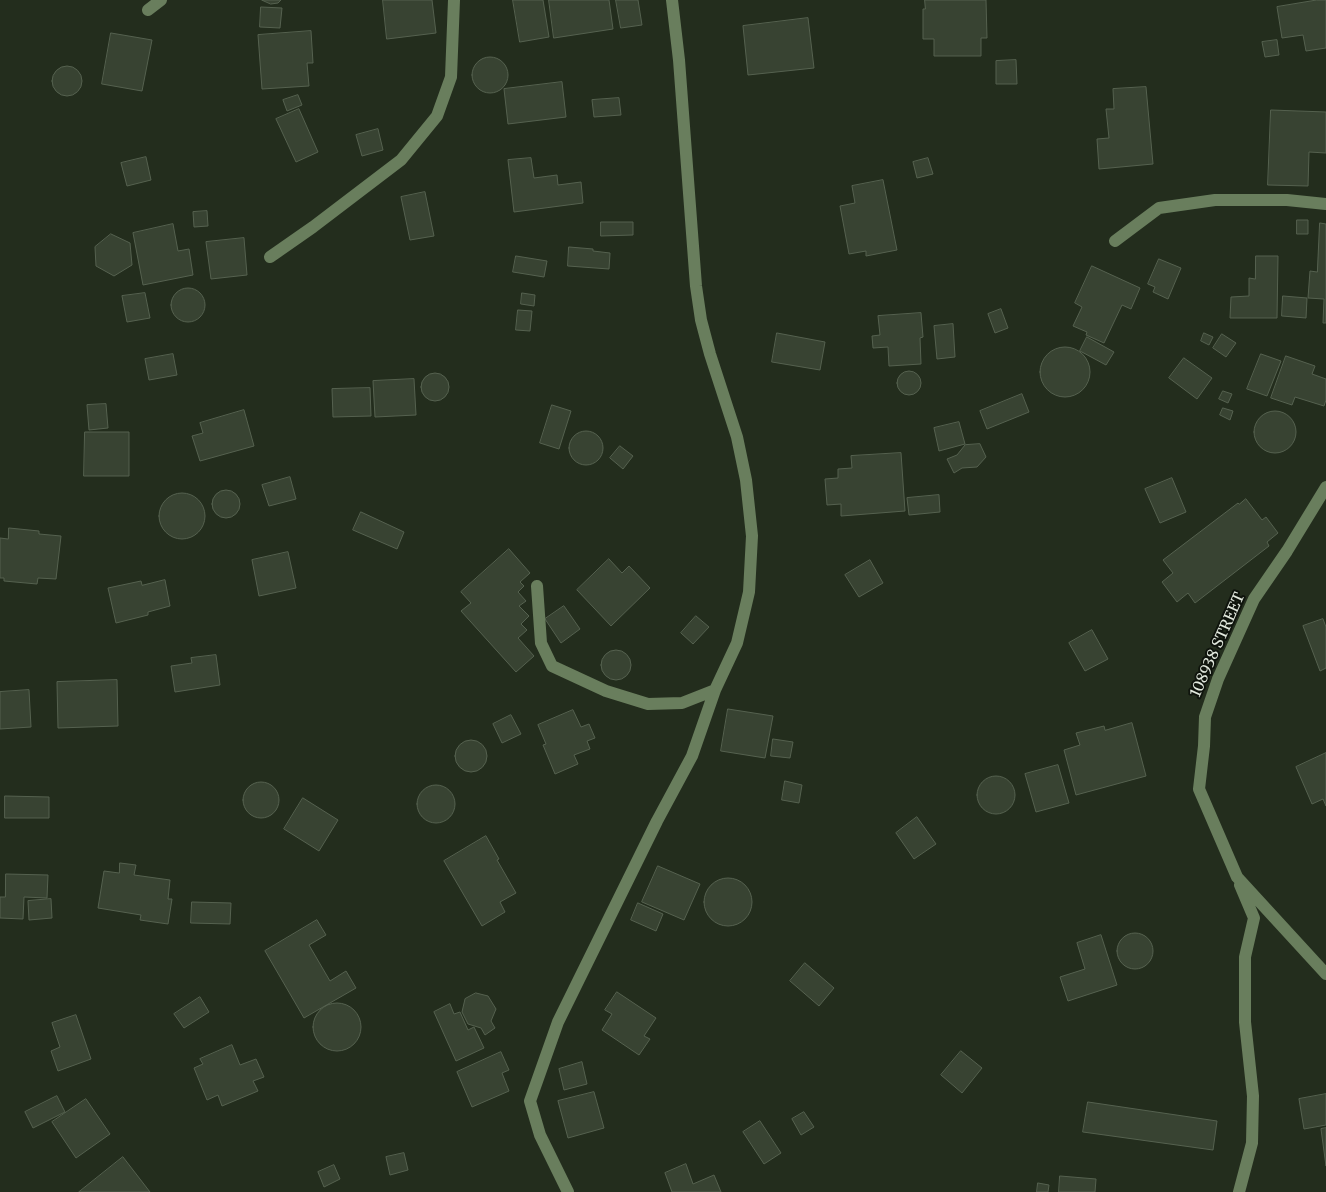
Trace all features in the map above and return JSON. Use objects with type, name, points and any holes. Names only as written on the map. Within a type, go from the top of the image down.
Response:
[{"type":"street","points":[[148,10],[161,0]]},
{"type":"street","points":[[270,257],[401,160],[437,116],[451,78],[454,0]]},
{"type":"street","points":[[568,1192],[540,1135],[530,1101],[558,1022],[692,756],[715,690],[737,643],[749,592],[752,536],[746,480],[737,437],[710,354],[696,286],[679,60],[672,0]]},
{"type":"street","points":[[1115,241],[1159,208],[1215,200],[1287,200],[1326,204]]},
{"type":"street","name":"108938 STREET","points":[[1326,487],[1287,551],[1254,599],[1218,679],[1205,717],[1200,789],[1237,878],[1326,974]]},
{"type":"street","points":[[536,586],[541,643],[552,666],[606,691],[648,704],[682,703],[715,690]]},
{"type":"street","points":[[1237,878],[1254,918],[1245,957],[1244,1022],[1252,1096],[1252,1143],[1239,1192]]},
{"type":"building","points":[[262,0],[281,0],[278,3],[271,4]]},
{"type":"building","points":[[383,0],[432,0],[436,33],[387,39]]},
{"type":"building","points":[[513,0],[543,0],[549,37],[520,42]]},
{"type":"building","points":[[549,0],[609,0],[613,29],[554,38]]},
{"type":"building","points":[[616,0],[638,0],[642,25],[621,28]]},
{"type":"building","points":[[925,0],[986,0],[987,38],[981,38],[981,56],[934,56],[934,39],[923,39],[923,9],[925,9]]},
{"type":"building","points":[[1326,0],[1326,48],[1306,51],[1303,35],[1282,38],[1277,7]]},
{"type":"building","points":[[261,7],[282,8],[280,28],[260,27]]},
{"type":"building","points":[[808,18],[814,68],[748,75],[743,26]]},
{"type":"building","points":[[311,31],[313,63],[307,63],[309,86],[262,89],[258,35]]},
{"type":"building","points":[[111,33],[152,40],[142,91],[102,84]]},
{"type":"building","points":[[1277,40],[1279,55],[1265,57],[1262,42]]},
{"type":"building","points":[[490,57],[503,62],[508,75],[503,88],[490,93],[477,88],[472,75],[477,62]]},
{"type":"building","points":[[1016,60],[1017,84],[996,84],[996,61]]},
{"type":"building","points":[[67,66],[78,70],[82,81],[78,92],[67,96],[56,92],[52,81],[56,70]]},
{"type":"building","points":[[562,82],[566,117],[508,124],[504,89]]},
{"type":"building","points":[[1146,87],[1153,164],[1099,169],[1097,139],[1109,138],[1106,109],[1114,109],[1113,89]]},
{"type":"building","points":[[298,95],[302,105],[287,111],[283,100]]},
{"type":"building","points":[[619,98],[621,115],[594,117],[592,100]]},
{"type":"building","points":[[299,109],[318,152],[296,162],[276,119]]},
{"type":"building","points":[[1271,110],[1326,112],[1326,153],[1309,152],[1308,186],[1268,185]]},
{"type":"building","points":[[378,129],[383,150],[362,156],[356,135]]},
{"type":"building","points":[[146,157],[151,180],[127,186],[121,163]]},
{"type":"building","points":[[531,158],[534,178],[557,175],[558,185],[581,182],[583,203],[514,212],[508,160]]},
{"type":"building","points":[[928,158],[933,174],[917,178],[913,162]]},
{"type":"building","points":[[883,180],[897,250],[866,256],[866,251],[849,254],[840,206],[855,203],[852,186]]},
{"type":"building","points":[[425,192],[434,236],[410,240],[401,197]]},
{"type":"building","points":[[207,211],[208,226],[194,227],[193,212]]},
{"type":"building","points":[[1297,220],[1308,220],[1308,234],[1297,234]]},
{"type":"building","points":[[601,222],[633,222],[633,235],[601,236]]},
{"type":"building","points":[[1320,223],[1326,224],[1326,323],[1323,323],[1324,299],[1308,298],[1310,271],[1317,272]]},
{"type":"building","points":[[173,224],[178,251],[189,249],[193,275],[143,285],[133,233]]},
{"type":"building","points":[[111,234],[130,243],[132,265],[114,276],[96,266],[95,247]]},
{"type":"building","points":[[244,238],[247,275],[211,279],[206,242]]},
{"type":"building","points":[[569,247],[610,253],[609,269],[568,266]]},
{"type":"building","points":[[516,256],[547,261],[544,277],[513,272]]},
{"type":"building","points":[[1256,256],[1278,256],[1277,318],[1230,318],[1231,297],[1249,296],[1249,278],[1255,279]]},
{"type":"building","points":[[1159,259],[1181,268],[1168,299],[1153,292],[1155,287],[1148,284]]},
{"type":"building","points":[[1092,266],[1140,288],[1131,309],[1122,305],[1104,343],[1086,335],[1087,332],[1073,326],[1082,307],[1075,303]]},
{"type":"building","points":[[188,288],[200,293],[205,305],[200,317],[188,322],[176,317],[171,305],[176,293]]},
{"type":"building","points":[[145,293],[150,318],[127,322],[122,296]]},
{"type":"building","points":[[522,293],[535,295],[534,306],[521,304]]},
{"type":"building","points":[[1283,296],[1307,298],[1306,318],[1282,316]]},
{"type":"building","points":[[1001,309],[1008,328],[995,333],[988,314]]},
{"type":"building","points":[[518,310],[532,311],[530,331],[516,330]]},
{"type":"building","points":[[921,313],[923,337],[920,338],[921,364],[889,366],[888,347],[873,348],[872,336],[880,335],[878,316]]},
{"type":"building","points":[[953,324],[955,357],[937,359],[934,326]]},
{"type":"building","points":[[777,333],[825,342],[820,370],[772,362]]},
{"type":"building","points":[[1204,333],[1213,337],[1209,345],[1201,341]]},
{"type":"building","points":[[1222,334],[1236,343],[1226,357],[1213,348]]},
{"type":"building","points":[[1087,337],[1114,352],[1106,365],[1080,351]]},
{"type":"building","points":[[1065,347],[1083,354],[1090,372],[1083,390],[1065,397],[1047,390],[1040,372],[1047,354]]},
{"type":"building","points":[[173,354],[177,375],[149,380],[145,359]]},
{"type":"building","points":[[1261,354],[1281,361],[1267,396],[1247,389]]},
{"type":"building","points":[[1286,356],[1315,366],[1312,374],[1326,379],[1326,400],[1324,406],[1295,397],[1292,405],[1271,398]]},
{"type":"building","points":[[1184,358],[1212,378],[1197,399],[1169,378]]},
{"type":"building","points":[[909,371],[917,375],[921,383],[917,391],[909,395],[901,391],[897,383],[901,375]]},
{"type":"building","points":[[435,373],[445,377],[449,387],[445,397],[435,401],[425,397],[421,387],[425,377]]},
{"type":"building","points":[[414,379],[416,415],[375,417],[373,381]]},
{"type":"building","points":[[370,388],[371,416],[333,417],[332,389]]},
{"type":"building","points":[[1223,391],[1232,394],[1228,403],[1219,399]]},
{"type":"building","points":[[1022,394],[1029,412],[987,429],[980,411]]},
{"type":"building","points":[[106,404],[108,428],[89,430],[87,405]]},
{"type":"building","points":[[552,405],[571,411],[559,449],[540,443]]},
{"type":"building","points":[[1223,408],[1233,411],[1230,420],[1220,415]]},
{"type":"building","points":[[244,410],[254,446],[200,461],[192,436],[203,433],[200,423]]},
{"type":"building","points":[[1279,411],[1287,414],[1293,420],[1296,432],[1293,444],[1287,450],[1271,453],[1263,450],[1257,444],[1254,428],[1257,420],[1263,414]]},
{"type":"building","points":[[959,422],[965,444],[939,451],[934,428]]},
{"type":"building","points":[[586,431],[593,432],[598,436],[602,441],[602,455],[598,460],[593,464],[586,465],[579,464],[574,460],[570,455],[569,448],[570,441],[574,436],[579,432]]},
{"type":"building","points":[[85,432],[129,432],[129,476],[84,476]]},
{"type":"building","points":[[980,444],[986,457],[977,467],[962,468],[954,473],[947,459],[957,455],[965,445]]},
{"type":"building","points":[[620,446],[633,456],[623,469],[610,458]]},
{"type":"building","points":[[901,453],[905,511],[841,516],[841,504],[827,505],[825,479],[838,478],[838,469],[852,468],[851,456]]},
{"type":"building","points":[[290,477],[296,499],[269,506],[262,485]]},
{"type":"building","points":[[1172,478],[1186,512],[1160,523],[1145,489]]},
{"type":"building","points":[[226,490],[236,494],[240,504],[236,514],[226,518],[216,514],[212,504],[216,494]]},
{"type":"building","points":[[177,493],[187,493],[201,503],[205,516],[201,529],[195,535],[187,539],[177,539],[163,529],[159,521],[159,511],[169,497]]},
{"type":"building","points":[[939,495],[940,512],[909,515],[907,498]]},
{"type":"building","points":[[1246,499],[1262,520],[1266,517],[1278,533],[1267,542],[1269,546],[1195,603],[1188,593],[1177,602],[1162,582],[1173,573],[1163,560],[1238,503]]},
{"type":"building","points":[[361,512],[404,532],[397,549],[353,530]]},
{"type":"building","points":[[9,528],[39,531],[39,534],[61,536],[56,579],[38,578],[37,584],[4,581],[4,578],[0,578],[0,538],[8,539]]},
{"type":"building","points":[[509,549],[530,573],[520,582],[524,586],[518,592],[526,601],[519,606],[529,616],[521,624],[527,630],[518,638],[534,656],[516,672],[461,611],[471,603],[461,592]]},
{"type":"building","points":[[288,552],[296,588],[259,596],[252,560]]},
{"type":"building","points":[[609,559],[622,573],[629,566],[650,588],[611,626],[577,590]]},
{"type":"building","points":[[870,560],[883,583],[859,597],[845,575]]},
{"type":"building","points":[[165,580],[170,606],[148,612],[148,615],[116,623],[108,588],[141,581],[142,585]]},
{"type":"building","points":[[564,606],[580,629],[561,643],[545,619]]},
{"type":"building","points":[[696,616],[709,627],[693,644],[681,633]]},
{"type":"building","points":[[1323,619],[1326,627],[1326,668],[1320,671],[1303,626]]},
{"type":"building","points":[[1092,630],[1108,659],[1085,671],[1069,643]]},
{"type":"building","points":[[616,650],[627,654],[631,665],[627,676],[616,680],[605,676],[601,665],[605,654]]},
{"type":"building","points":[[216,655],[220,685],[175,692],[171,666],[192,663],[191,658]]},
{"type":"building","points":[[117,680],[118,726],[58,728],[57,682]]},
{"type":"building","points":[[29,690],[31,727],[0,729],[0,692]]},
{"type":"building","points":[[728,709],[773,716],[765,758],[721,751]]},
{"type":"building","points":[[573,710],[581,727],[589,724],[595,738],[587,741],[590,749],[574,755],[578,764],[555,774],[543,745],[546,744],[538,725]]},
{"type":"building","points":[[511,715],[521,734],[502,743],[493,724]]},
{"type":"building","points":[[1132,723],[1146,776],[1076,795],[1064,750],[1080,745],[1076,733],[1104,726],[1105,730]]},
{"type":"building","points":[[773,739],[793,742],[790,758],[771,756]]},
{"type":"building","points":[[471,740],[477,741],[482,745],[486,750],[486,762],[482,767],[477,771],[471,772],[465,771],[460,767],[456,762],[455,756],[456,750],[460,745],[465,741]]},
{"type":"building","points":[[1326,753],[1326,806],[1323,799],[1312,804],[1296,767]]},
{"type":"building","points":[[1058,765],[1069,803],[1036,812],[1025,774]]},
{"type":"building","points":[[996,776],[1010,781],[1015,795],[1010,809],[996,814],[982,809],[977,795],[982,781]]},
{"type":"building","points":[[785,781],[802,785],[799,803],[782,800]]},
{"type":"building","points":[[261,782],[268,783],[274,787],[278,793],[278,807],[274,813],[268,817],[261,818],[254,817],[248,813],[244,807],[243,800],[244,793],[248,787],[254,783]]},
{"type":"building","points":[[436,785],[450,790],[455,804],[450,818],[436,823],[422,818],[417,804],[422,790]]},
{"type":"building","points":[[5,796],[49,797],[49,818],[5,818]]},
{"type":"building","points":[[303,798],[338,820],[319,851],[284,829]]},
{"type":"building","points":[[917,817],[936,844],[914,859],[896,833]]},
{"type":"building","points":[[486,836],[516,893],[500,902],[505,912],[482,926],[444,861]]},
{"type":"building","points":[[120,863],[136,865],[134,875],[170,880],[168,899],[172,899],[168,924],[140,920],[141,915],[98,908],[104,871],[119,873]]},
{"type":"building","points":[[658,866],[700,884],[684,920],[642,902]]},
{"type":"building","points":[[6,874],[48,875],[47,898],[24,897],[23,919],[0,918],[0,897],[5,897]]},
{"type":"building","points":[[723,878],[733,878],[742,882],[748,888],[751,893],[751,911],[742,922],[733,926],[723,926],[714,922],[708,916],[704,907],[704,897],[708,888],[714,882]]},
{"type":"building","points":[[51,899],[52,918],[29,920],[28,901]]},
{"type":"building","points":[[192,902],[231,903],[230,924],[191,923]]},
{"type":"building","points":[[638,903],[663,914],[656,931],[631,920]]},
{"type":"building","points":[[317,920],[326,935],[309,945],[330,981],[346,971],[356,988],[304,1018],[265,951]]},
{"type":"building","points":[[1135,933],[1148,938],[1153,951],[1148,964],[1135,969],[1122,964],[1117,951],[1122,938]]},
{"type":"building","points":[[1101,935],[1117,985],[1068,1001],[1060,977],[1085,969],[1077,943]]},
{"type":"building","points":[[805,963],[834,988],[819,1006],[790,981]]},
{"type":"building","points":[[617,992],[656,1018],[644,1036],[650,1039],[639,1055],[602,1030],[612,1014],[605,1010]]},
{"type":"building","points":[[476,993],[488,996],[496,1009],[491,1021],[495,1028],[485,1035],[481,1028],[468,1024],[462,1012],[465,999]]},
{"type":"building","points":[[200,997],[209,1012],[184,1028],[174,1014]]},
{"type":"building","points":[[337,1003],[346,1005],[354,1010],[359,1018],[361,1027],[359,1036],[354,1044],[346,1049],[337,1051],[328,1049],[320,1044],[315,1036],[313,1027],[315,1018],[320,1010],[328,1005]]},
{"type":"building","points":[[450,1004],[454,1014],[460,1012],[468,1030],[474,1027],[484,1048],[456,1061],[434,1012]]},
{"type":"building","points":[[76,1015],[91,1059],[58,1071],[51,1051],[60,1047],[52,1023]]},
{"type":"building","points":[[232,1045],[240,1065],[256,1059],[264,1077],[253,1081],[258,1091],[222,1106],[218,1095],[207,1100],[194,1068],[203,1064],[200,1059]]},
{"type":"building","points":[[961,1051],[982,1068],[962,1093],[941,1075]]},
{"type":"building","points":[[501,1052],[509,1070],[502,1073],[509,1091],[472,1107],[457,1072]]},
{"type":"building","points":[[582,1062],[587,1084],[564,1090],[559,1069]]},
{"type":"building","points":[[594,1092],[604,1128],[568,1138],[558,1101]]},
{"type":"building","points":[[1326,1094],[1326,1125],[1304,1129],[1299,1099]]},
{"type":"building","points":[[57,1096],[65,1112],[33,1128],[25,1112]]},
{"type":"building","points":[[86,1099],[110,1134],[76,1158],[52,1122]]},
{"type":"building","points":[[1088,1102],[1217,1121],[1213,1150],[1083,1132]]},
{"type":"building","points":[[804,1112],[814,1127],[801,1135],[792,1119]]},
{"type":"building","points":[[760,1121],[781,1153],[764,1164],[743,1132]]},
{"type":"building","points":[[1326,1128],[1326,1166],[1321,1129]]},
{"type":"building","points":[[404,1153],[408,1170],[390,1175],[386,1157]]},
{"type":"building","points":[[123,1157],[150,1192],[79,1192]]},
{"type":"building","points":[[686,1164],[693,1184],[714,1175],[721,1192],[672,1192],[665,1173]]},
{"type":"building","points":[[334,1165],[340,1179],[324,1187],[318,1172]]},
{"type":"building","points":[[1060,1176],[1096,1179],[1095,1192],[1059,1192]]},
{"type":"building","points":[[1038,1183],[1049,1185],[1048,1192],[1037,1192]]}]
